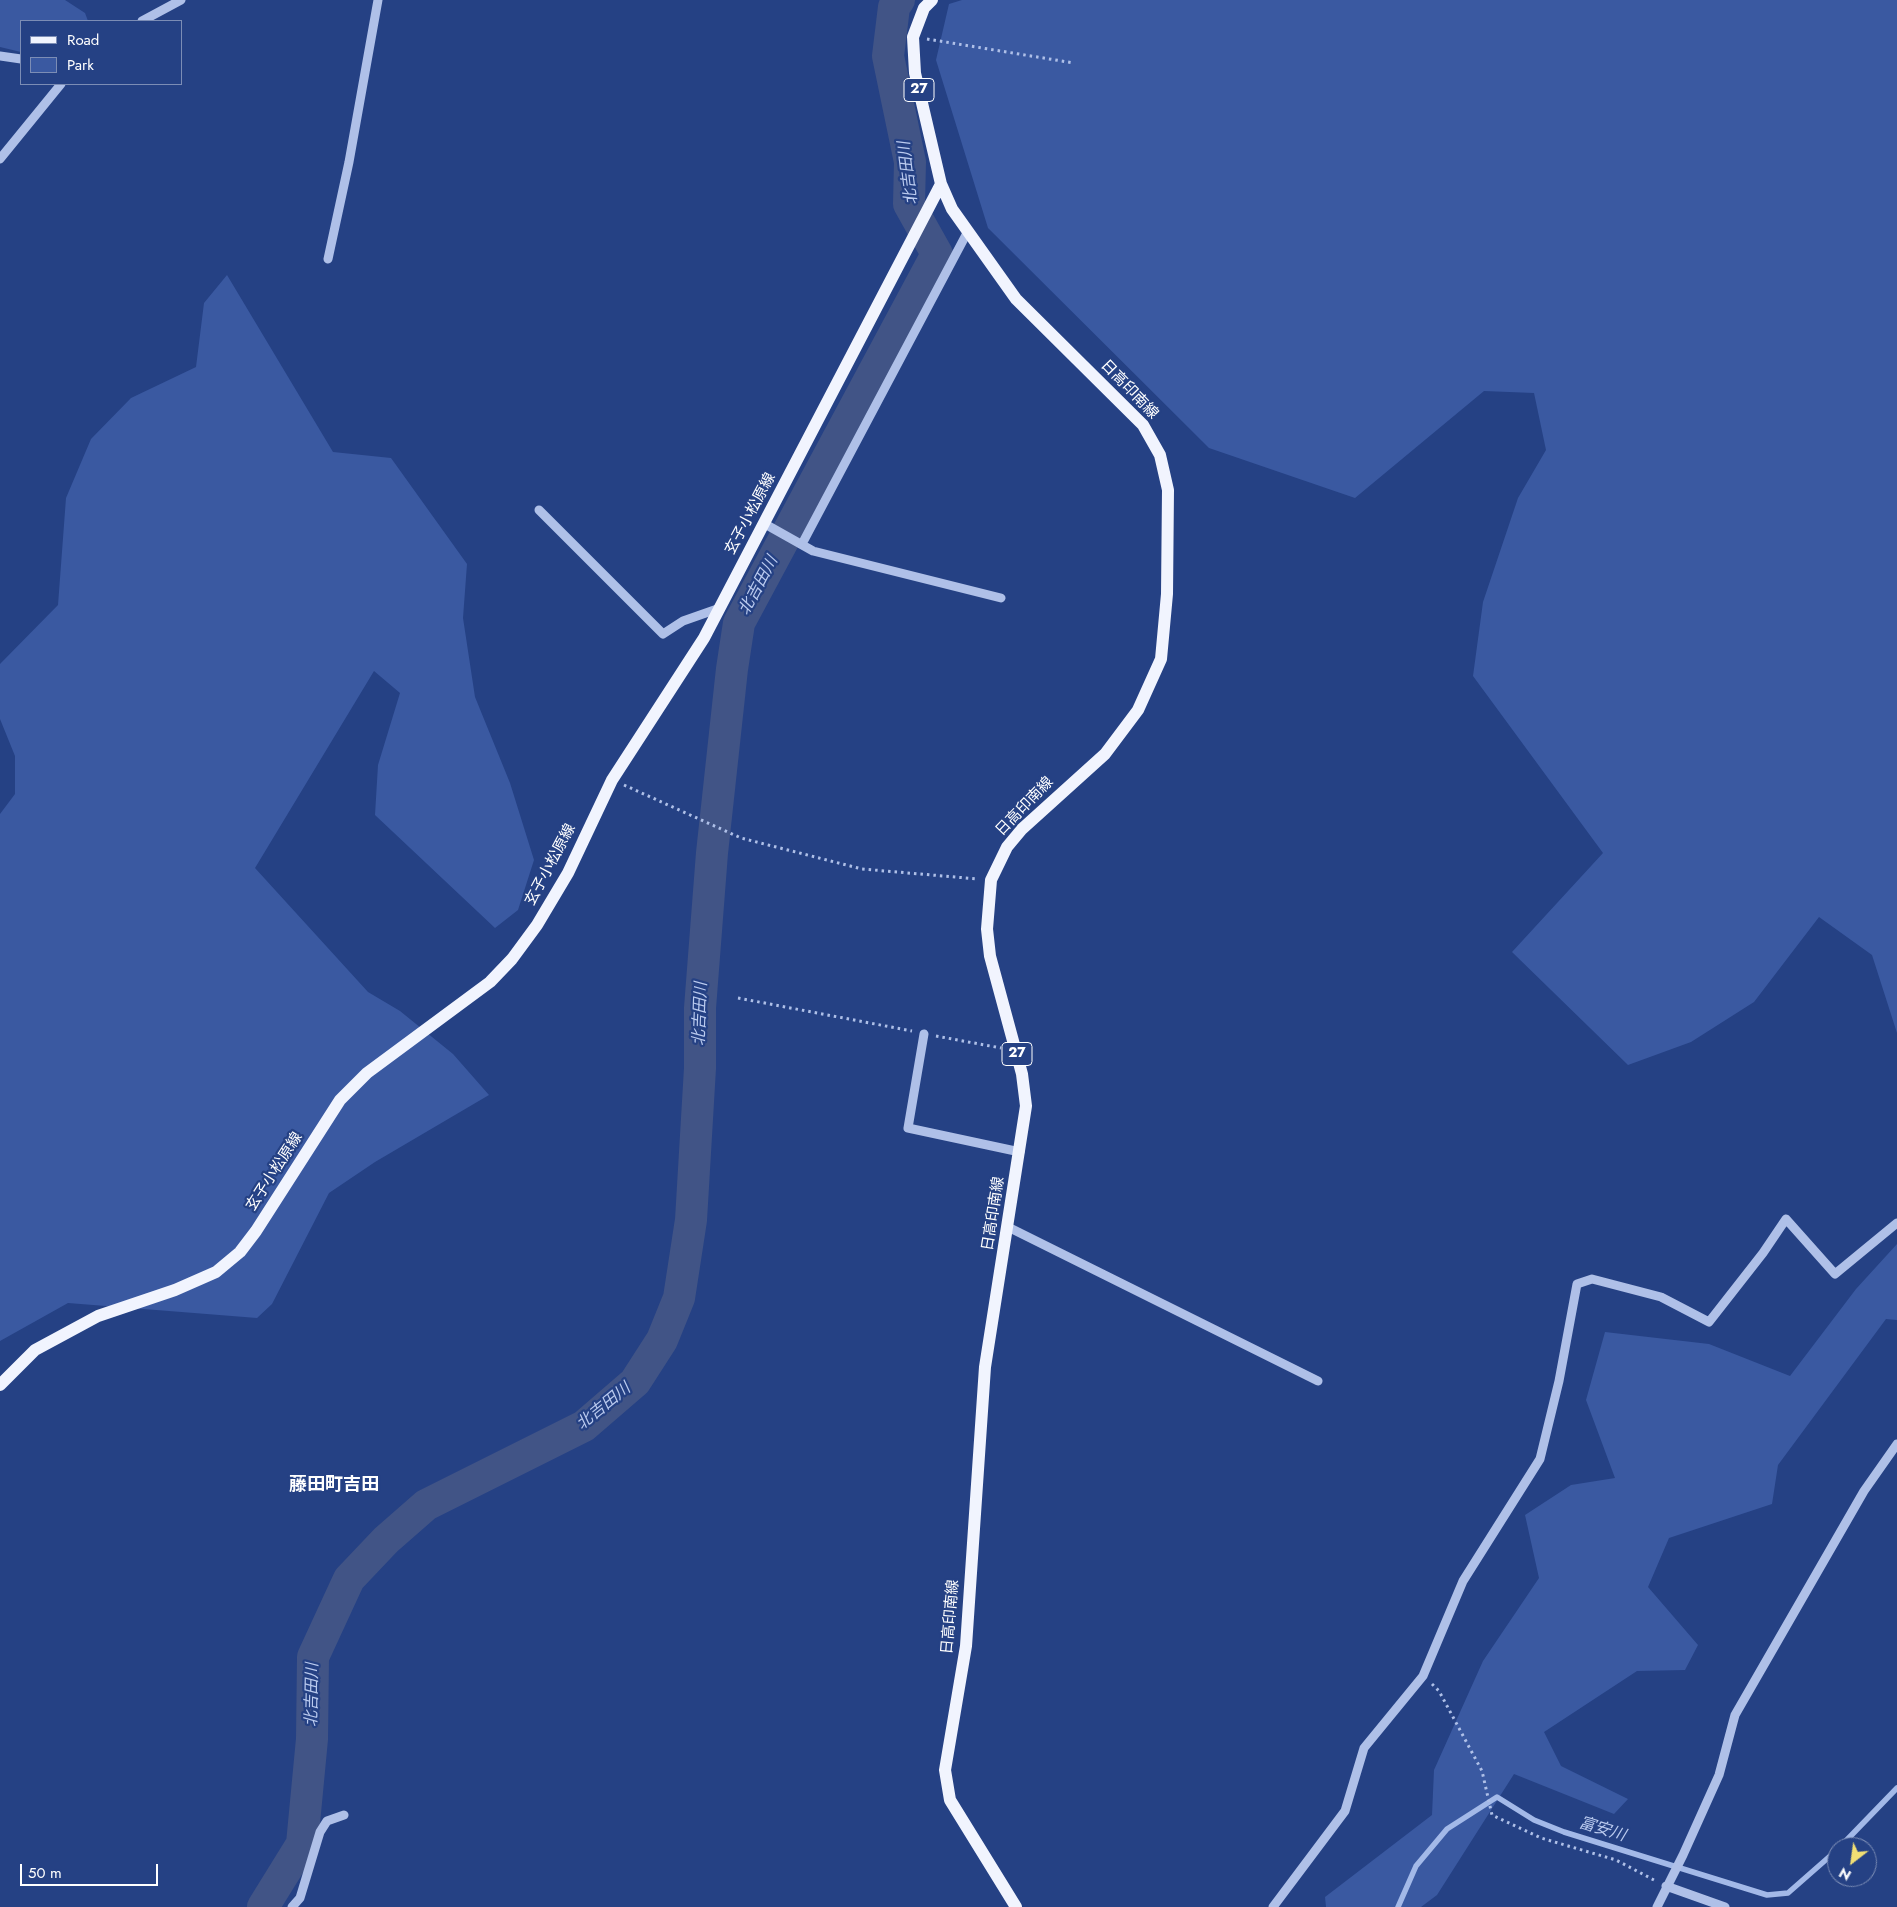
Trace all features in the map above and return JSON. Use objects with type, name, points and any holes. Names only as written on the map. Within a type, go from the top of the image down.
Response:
[{"type":"main road","name":"日高印南線","points":[[932,0],[924,8],[913,36],[915,73],[941,184],[952,209],[967,233],[1016,299],[1143,424],[1160,455],[1168,490],[1167,594],[1161,659],[1142,702],[1105,754],[1022,828],[1007,846],[991,880],[987,929],[990,956],[1016,1051],[1026,1106],[985,1367],[966,1646],[945,1770],[950,1800],[1016,1907]]},
{"type":"main road","name":"玄子小松原線","points":[[0,1385],[35,1350],[98,1316],[175,1290],[216,1272],[240,1252],[256,1231],[340,1100],[367,1073],[490,982],[512,960],[568,873],[612,780],[704,638],[941,184]]},
{"type":"street","points":[[144,20],[181,0]]},
{"type":"street","points":[[328,259],[349,162],[378,0]]},
{"type":"street","points":[[0,56],[20,60]]},
{"type":"street","points":[[0,159],[60,85]]},
{"type":"street","points":[[802,544],[967,233]]},
{"type":"street","points":[[539,510],[664,634],[683,621],[720,608]]},
{"type":"street","points":[[765,524],[813,551],[1001,598]]},
{"type":"street","points":[[924,1034],[908,1128],[1020,1152]]},
{"type":"street","points":[[1273,1907],[1345,1811],[1364,1748],[1423,1676],[1464,1582],[1540,1459],[1559,1380],[1577,1284],[1592,1279],[1661,1297],[1709,1322],[1763,1253],[1786,1219],[1835,1274],[1897,1224]]},
{"type":"street","points":[[1008,1227],[1318,1381]]},
{"type":"street","points":[[1657,1907],[1719,1775],[1735,1715],[1864,1491],[1897,1444]]},
{"type":"street","points":[[292,1907],[300,1898],[324,1826],[327,1821],[344,1815]]},
{"type":"street","points":[[1666,1886],[1724,1907]]},
{"type":"path","points":[[913,36],[1074,63]]},
{"type":"path","points":[[612,780],[741,838],[862,868],[991,880]]},
{"type":"path","points":[[738,998],[1016,1051]]},
{"type":"path","points":[[1423,1676],[1439,1691],[1482,1771],[1492,1816],[1541,1838],[1616,1860],[1666,1886]]},
{"type":"green space","points":[[0,0],[65,0],[85,13],[88,20],[20,20],[20,52],[0,47]]},
{"type":"green space","points":[[962,0],[1897,0],[1897,1033],[1872,955],[1819,917],[1754,1002],[1691,1042],[1628,1065],[1512,952],[1603,853],[1473,676],[1483,602],[1518,498],[1546,450],[1534,393],[1484,391],[1355,498],[1209,448],[988,228],[936,60],[949,4]]},
{"type":"green space","points":[[227,275],[333,452],[391,458],[467,564],[463,618],[475,697],[510,783],[534,860],[518,910],[495,928],[375,815],[378,765],[400,693],[374,671],[255,868],[368,992],[400,1011],[453,1054],[489,1095],[375,1162],[329,1193],[272,1304],[257,1318],[68,1303],[0,1341],[0,814],[15,794],[15,756],[0,719],[0,664],[58,605],[66,498],[91,439],[131,398],[196,367],[204,303]]},
{"type":"green space","points":[[1897,1244],[1897,1320],[1886,1319],[1778,1465],[1772,1504],[1669,1538],[1648,1587],[1698,1645],[1685,1670],[1637,1671],[1544,1732],[1561,1766],[1628,1799],[1614,1814],[1514,1774],[1437,1895],[1421,1907],[1326,1907],[1325,1897],[1432,1815],[1434,1770],[1483,1661],[1539,1578],[1525,1515],[1571,1485],[1615,1478],[1586,1400],[1605,1332],[1709,1344],[1790,1376],[1856,1289]]},
{"type":"waterway","name":"北吉田川","points":[[263,1907],[302,1844],[312,1739],[313,1657],[349,1579],[386,1540],[426,1505],[584,1426],[635,1382],[662,1340],[679,1298],[691,1220],[700,1068],[700,1008],[712,853],[732,669],[739,623],[937,254],[909,204],[910,162],[888,56],[894,7],[899,0]]},
{"type":"waterway","name":"富安川","points":[[1850,1837],[1897,1788]]},
{"type":"waterway","name":"富安川","points":[[1398,1907],[1416,1866],[1447,1829],[1497,1797],[1534,1820],[1564,1832],[1767,1895],[1788,1893],[1827,1859]]},
{"type":"district","name":"藤田町吉田","points":[[334,1486]]}]
